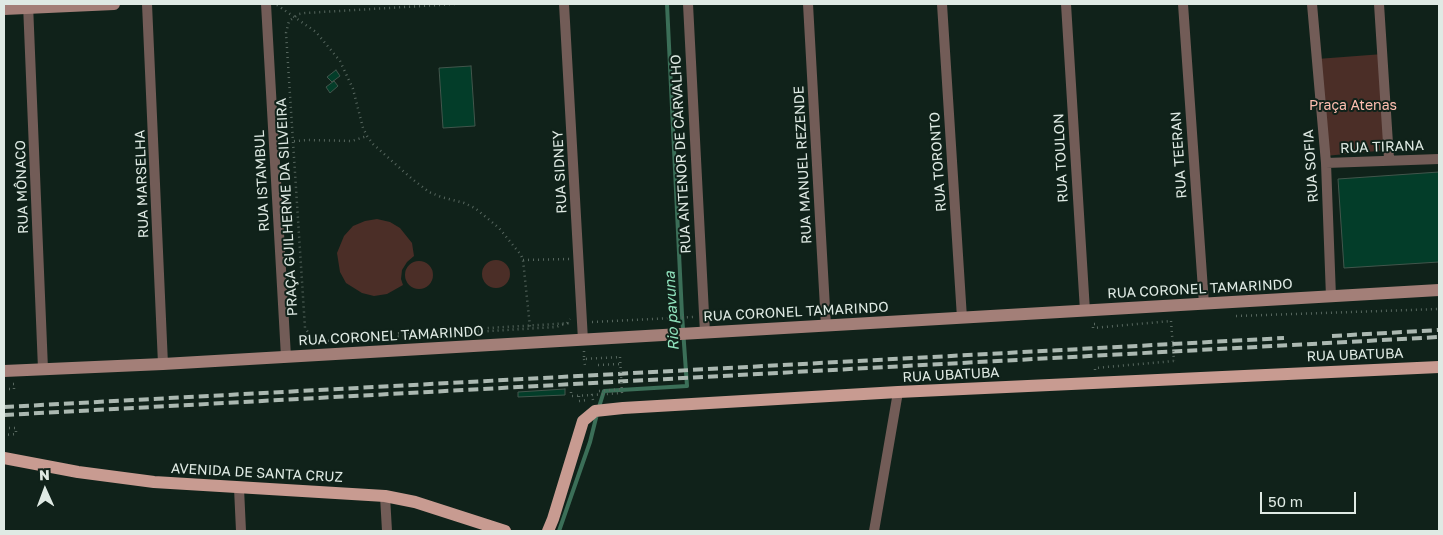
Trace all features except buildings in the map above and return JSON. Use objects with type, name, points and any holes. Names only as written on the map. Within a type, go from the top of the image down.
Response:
[{"type":"main road","points":[[4,9],[28,6],[114,4]]},
{"type":"main road","name":"RUA CORONEL TAMARINDO","points":[[4,370],[163,364],[1439,290]]},
{"type":"main road","name":"RUA UBATUBA","points":[[548,531],[554,519],[583,421],[595,412],[623,408],[898,392],[1439,367]]},
{"type":"main road","name":"AVENIDA DE SANTA CRUZ","points":[[4,458],[115,478],[239,488],[386,496],[415,502],[504,531]]},
{"type":"street","name":"RUA MARSELHA","points":[[147,4],[163,364]]},
{"type":"street","name":"RUA ISTAMBUL","points":[[266,4],[286,357]]},
{"type":"street","name":"RUA SIDNEY","points":[[564,4],[583,340]]},
{"type":"street","name":"RUA ANTENOR DE CARVALHO","points":[[688,4],[705,333]]},
{"type":"street","name":"RUA MANUEL REZENDE","points":[[808,4],[826,326]]},
{"type":"street","name":"RUA TORONTO","points":[[942,4],[962,318]]},
{"type":"street","name":"RUA TOULON","points":[[1066,4],[1085,311]]},
{"type":"street","name":"RUA TEERAN","points":[[1183,4],[1204,304]]},
{"type":"street","name":"RUA SOFIA","points":[[1312,4],[1326,163],[1331,297]]},
{"type":"street","points":[[1379,4],[1389,160]]},
{"type":"street","name":"RUA MÔNACO","points":[[28,6],[43,369]]},
{"type":"street","name":"RUA TIRANA","points":[[1326,163],[1439,159]]},
{"type":"street","points":[[874,531],[898,392]]},
{"type":"street","points":[[239,488],[241,531]]},
{"type":"street","points":[[386,496],[387,531]]},
{"type":"path","points":[[275,4],[316,32],[340,60],[353,88],[367,136],[393,163],[420,186],[441,198],[464,203],[475,208],[499,228],[521,254],[532,342]]},
{"type":"path","points":[[294,17],[305,13],[455,4]]},
{"type":"path","name":"PRAÇA GUILHERME DA SILVEIRA","points":[[294,17],[289,21],[286,33],[303,323],[308,334],[318,340],[331,340],[530,329],[562,326],[567,323],[573,313]]},
{"type":"path","points":[[274,143],[293,141],[352,141],[367,136]]},
{"type":"path","points":[[523,260],[579,258]]},
{"type":"path","points":[[1164,306],[1163,319],[1093,324],[1093,328],[1171,321],[1174,361]]},
{"type":"path","points":[[598,358],[620,357],[622,391]]},
{"type":"path","points":[[584,359],[584,366]]},
{"type":"path","points":[[598,365],[620,364]]},
{"type":"path","points":[[4,389],[14,389],[14,384],[9,384]]},
{"type":"path","points":[[599,391],[622,391]]},
{"type":"path","points":[[571,392],[571,396],[622,391]]},
{"type":"path","points":[[592,395],[593,400]]},
{"type":"path","points":[[4,428],[16,428],[16,434],[4,435]]},
{"type":"green space","name":"Praça Atenas","points":[[1383,54],[1388,150],[1325,156],[1317,59]]},
{"type":"green space","points":[[377,219],[390,222],[400,228],[412,243],[414,256],[402,270],[401,279],[403,285],[387,294],[374,296],[362,293],[346,283],[340,272],[337,253],[344,236],[353,226]]},
{"type":"green space","points":[[496,260],[506,264],[510,274],[506,284],[496,288],[486,284],[482,274],[486,264]]},
{"type":"green space","points":[[419,261],[429,265],[433,275],[429,285],[419,289],[409,285],[405,275],[409,265]]},
{"type":"waterway","name":"Rio pavuna","points":[[599,407],[604,391],[687,386],[667,4]]},
{"type":"waterway","name":"Rio pavuna","points":[[559,531],[590,442],[597,414]]},
{"type":"railway","points":[[1332,336],[1439,330]]},
{"type":"railway","points":[[4,415],[1439,337]]},
{"type":"railway","points":[[4,407],[1284,338]]}]
